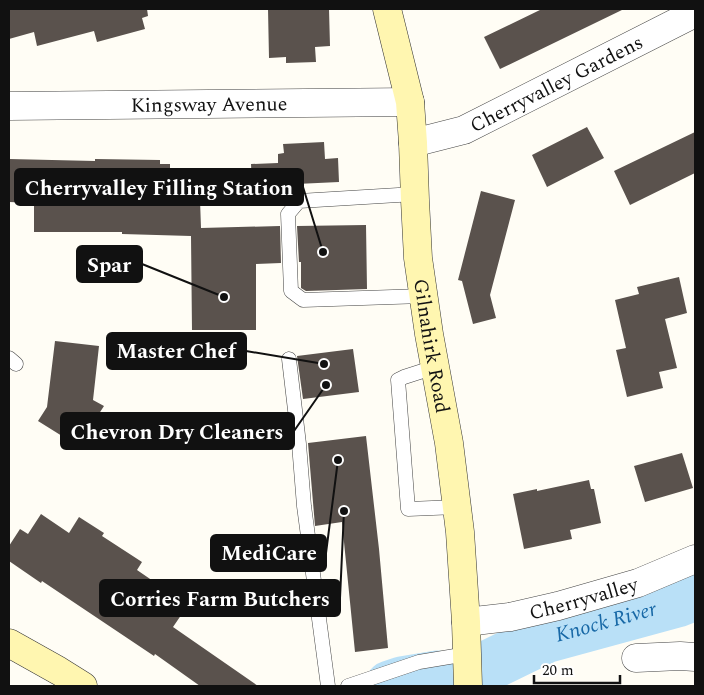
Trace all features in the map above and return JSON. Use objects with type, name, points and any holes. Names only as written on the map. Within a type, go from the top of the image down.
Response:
[{"type":"street","name":"Gilnahirk Road","points":[[387,9],[410,102],[418,258],[449,443],[460,532],[468,686]]},
{"type":"street","name":"Cherryvalley Gardens","points":[[413,143],[464,130],[695,13]]},
{"type":"street","name":"Kingsway Avenue","points":[[9,106],[410,102]]},
{"type":"street","name":"Cherryvalley","points":[[466,622],[510,617],[558,606],[638,583],[695,559]]},
{"type":"street","points":[[9,643],[83,686]]},
{"type":"street","points":[[636,658],[695,657]]},
{"type":"lane","points":[[415,194],[299,201],[288,214],[291,291],[303,300],[424,296]]},
{"type":"lane","points":[[289,359],[304,506],[328,686]]},
{"type":"lane","points":[[435,368],[398,380],[408,509],[457,507]]},
{"type":"lane","points":[[348,686],[419,662],[467,654]]},
{"type":"building","points":[[9,9],[147,9],[148,16],[142,18],[145,29],[97,42],[94,31],[37,46],[34,32],[9,39]]},
{"type":"building","points":[[268,9],[329,9],[330,46],[315,47],[316,62],[286,63],[286,57],[269,58]]},
{"type":"building","points":[[542,9],[624,9],[500,69],[484,37]]},
{"type":"building","points":[[587,127],[604,158],[547,187],[532,155]]},
{"type":"building","points":[[695,132],[695,173],[630,205],[614,171]]},
{"type":"building","points":[[324,142],[325,159],[338,158],[339,182],[252,186],[251,164],[278,163],[278,154],[284,153],[283,144]]},
{"type":"building","points":[[9,159],[160,160],[160,164],[170,164],[170,200],[200,200],[201,228],[280,226],[281,263],[256,264],[256,330],[192,330],[191,236],[122,234],[122,232],[34,232],[34,203],[9,202]]},
{"type":"building","points":[[481,191],[515,200],[490,295],[496,318],[473,324],[462,281],[458,280]]},
{"type":"building","points":[[366,225],[367,289],[306,291],[301,288],[301,262],[299,262],[297,226]]},
{"type":"building","points":[[679,277],[687,313],[665,319],[677,368],[659,372],[663,388],[627,397],[616,350],[626,348],[615,300],[639,294],[637,287]]},
{"type":"building","points":[[55,341],[99,346],[93,400],[104,406],[78,446],[38,421],[47,407]]},
{"type":"building","points":[[353,349],[359,392],[303,399],[297,356]]},
{"type":"building","points":[[366,436],[388,648],[355,652],[342,522],[315,526],[308,443]]},
{"type":"building","points":[[682,453],[693,488],[645,502],[634,466]]},
{"type":"building","points":[[589,480],[591,489],[594,489],[601,523],[570,530],[572,539],[524,549],[513,494]]},
{"type":"building","points":[[41,514],[69,533],[79,517],[104,533],[102,536],[142,562],[137,570],[188,605],[173,627],[258,686],[200,686],[155,654],[154,656],[9,561],[9,546],[20,529],[28,534]]},
{"type":"waterway","name":"Knock River","points":[[492,664],[545,638],[677,602],[695,595]]},
{"type":"waterway","name":"Knock River","points":[[390,686],[438,676]]},
{"type":"place","name":"Cherryvalley Filling Station","points":[[323,252]]},
{"type":"place","name":"Spar","points":[[224,297]]},
{"type":"place","name":"Master Chef","points":[[324,364]]},
{"type":"place","name":"Chevron Dry Cleaners","points":[[326,385]]},
{"type":"place","name":"MediCare","points":[[338,460]]},
{"type":"place","name":"Corries Farm Butchers","points":[[344,511]]}]
